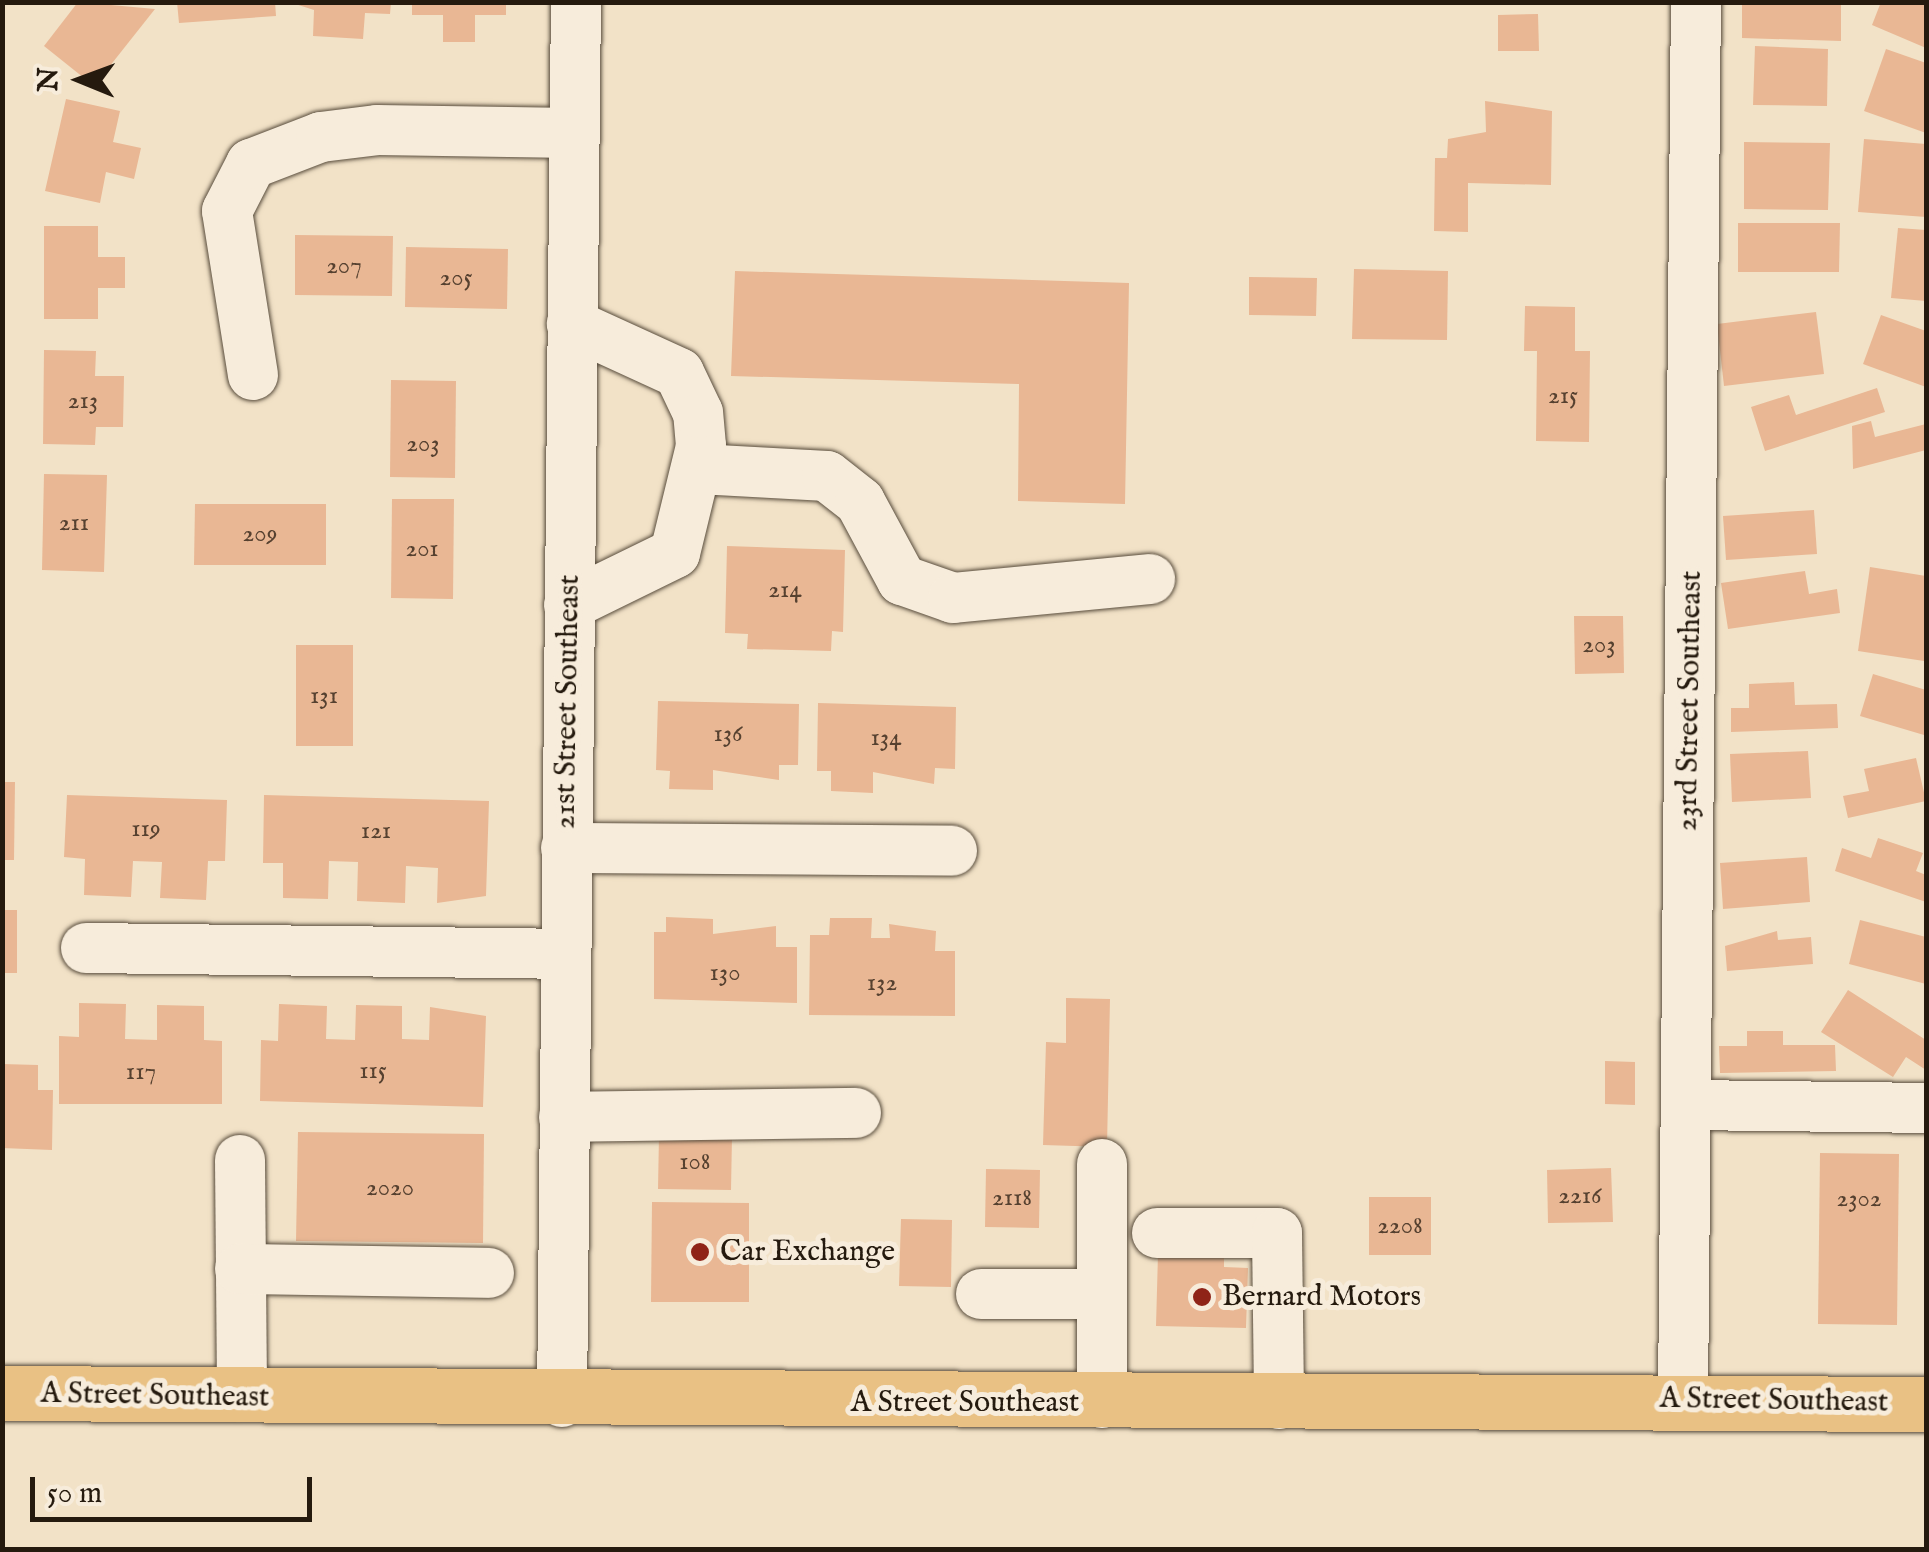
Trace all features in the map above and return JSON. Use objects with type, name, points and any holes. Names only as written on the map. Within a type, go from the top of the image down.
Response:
[{"type":"main road","name":"A Street Southeast","points":[[2,1393],[562,1402],[1278,1404],[1683,1398],[1926,1404]]},
{"type":"street","name":"21st Street Southeast","points":[[562,1402],[576,2]]},
{"type":"street","name":"23rd Street Southeast","points":[[1683,1398],[1696,2]]},
{"type":"street","points":[[253,375],[227,211],[251,164],[320,137],[376,130],[574,133]]},
{"type":"street","points":[[569,604],[664,566],[690,521],[699,469],[698,413],[679,373],[572,324]]},
{"type":"street","points":[[699,469],[827,476],[860,502],[902,580],[954,598],[1150,579]]},
{"type":"street","points":[[566,848],[952,850]]},
{"type":"street","points":[[86,948],[565,954]]},
{"type":"street","points":[[1686,1104],[1926,1108]]},
{"type":"street","points":[[564,1118],[856,1113]]},
{"type":"street","points":[[240,1160],[242,1397]]},
{"type":"street","points":[[1102,1164],[1102,1403]]},
{"type":"street","points":[[1157,1233],[1276,1233],[1278,1404]]},
{"type":"street","points":[[240,1269],[488,1274]]},
{"type":"street","points":[[981,1294],[1102,1294]]},
{"type":"building","points":[[78,2],[155,9],[94,86],[44,46]]},
{"type":"building","points":[[177,2],[275,2],[276,16],[179,23]]},
{"type":"building","points":[[289,2],[391,2],[390,14],[365,13],[363,39],[313,36],[314,10]]},
{"type":"building","points":[[412,2],[506,2],[506,15],[475,15],[475,42],[443,42],[443,15],[412,15]]},
{"type":"building","points":[[1742,2],[1841,2],[1841,41],[1742,38]]},
{"type":"building","points":[[1881,2],[1926,2],[1926,48],[1872,25]]},
{"type":"building","points":[[1538,14],[1539,51],[1498,51],[1498,15]]},
{"type":"building","points":[[1755,46],[1828,49],[1827,106],[1753,105]]},
{"type":"building","points":[[1886,49],[1926,63],[1926,133],[1864,111]]},
{"type":"building","points":[[66,99],[120,111],[113,142],[141,148],[134,179],[106,172],[100,203],[45,191]]},
{"type":"building","points":[[1485,101],[1552,111],[1551,185],[1468,183],[1468,232],[1434,231],[1435,158],[1447,158],[1448,139],[1486,132]]},
{"type":"building","points":[[1864,139],[1926,144],[1926,217],[1858,212]]},
{"type":"building","points":[[1744,142],[1830,143],[1828,210],[1744,209]]},
{"type":"building","points":[[1738,223],[1840,223],[1839,272],[1738,272]]},
{"type":"building","points":[[44,226],[98,226],[98,257],[125,257],[125,288],[98,288],[98,319],[44,319]]},
{"type":"building","points":[[1898,228],[1926,230],[1926,301],[1891,298]]},
{"type":"building","points":[[295,235],[393,236],[392,296],[295,295]]},
{"type":"building","points":[[406,247],[508,249],[507,309],[405,307]]},
{"type":"building","points":[[1354,269],[1448,271],[1447,340],[1352,339]]},
{"type":"building","points":[[735,271],[1129,283],[1125,504],[1018,501],[1019,384],[731,376]]},
{"type":"building","points":[[1249,277],[1317,278],[1316,316],[1249,315]]},
{"type":"building","points":[[1525,306],[1575,307],[1575,351],[1590,351],[1589,442],[1536,441],[1537,351],[1524,351]]},
{"type":"building","points":[[1816,312],[1824,374],[1724,386],[1717,324]]},
{"type":"building","points":[[1881,315],[1926,331],[1926,387],[1863,364]]},
{"type":"building","points":[[44,350],[96,351],[95,376],[124,376],[123,427],[96,427],[95,445],[43,444]]},
{"type":"building","points":[[391,380],[456,381],[455,478],[390,477]]},
{"type":"building","points":[[1877,388],[1885,412],[1765,451],[1751,407],[1789,395],[1796,415]]},
{"type":"building","points":[[1871,421],[1875,437],[1926,424],[1926,450],[1853,469],[1852,426]]},
{"type":"building","points":[[44,474],[107,475],[104,572],[42,570]]},
{"type":"building","points":[[392,499],[454,499],[453,599],[391,598]]},
{"type":"building","points":[[195,504],[326,504],[326,565],[194,565]]},
{"type":"building","points":[[1814,510],[1817,554],[1726,560],[1723,516]]},
{"type":"building","points":[[727,546],[845,550],[843,632],[832,631],[831,651],[747,649],[748,634],[725,633]]},
{"type":"building","points":[[1870,567],[1926,576],[1924,661],[1858,651]]},
{"type":"building","points":[[1805,571],[1809,594],[1837,589],[1840,613],[1728,629],[1721,583]]},
{"type":"building","points":[[1574,616],[1623,616],[1624,673],[1575,674]]},
{"type":"building","points":[[296,645],[353,645],[353,746],[296,746]]},
{"type":"building","points":[[1873,674],[1926,690],[1924,735],[1860,716]]},
{"type":"building","points":[[1794,682],[1795,705],[1837,704],[1838,728],[1731,732],[1731,708],[1749,708],[1749,684]]},
{"type":"building","points":[[658,701],[799,704],[798,765],[779,765],[779,780],[713,770],[713,790],[669,789],[670,771],[656,770]]},
{"type":"building","points":[[818,703],[956,707],[955,769],[935,768],[934,784],[873,772],[873,793],[831,791],[831,771],[817,771]]},
{"type":"building","points":[[1808,751],[1811,798],[1732,802],[1730,754]]},
{"type":"building","points":[[1916,758],[1926,801],[1848,818],[1843,796],[1869,791],[1864,769]]},
{"type":"building","points":[[2,782],[15,782],[14,860],[2,860]]},
{"type":"building","points":[[67,795],[227,800],[225,861],[208,861],[206,900],[160,898],[162,862],[133,861],[131,897],[84,895],[85,859],[64,857]]},
{"type":"building","points":[[264,795],[489,801],[486,896],[437,903],[438,868],[406,866],[405,903],[357,901],[358,862],[329,861],[328,899],[283,898],[283,863],[263,863]]},
{"type":"building","points":[[1878,838],[1923,853],[1916,871],[1926,875],[1926,902],[1835,871],[1842,848],[1871,858]]},
{"type":"building","points":[[1807,857],[1810,902],[1723,909],[1720,863]]},
{"type":"building","points":[[2,910],[17,910],[17,973],[2,973]]},
{"type":"building","points":[[666,917],[713,919],[713,934],[776,926],[776,947],[797,947],[797,1003],[654,999],[654,932],[666,932]]},
{"type":"building","points":[[830,918],[872,918],[871,938],[890,938],[889,924],[936,931],[935,951],[955,951],[955,1016],[809,1015],[810,935],[829,935]]},
{"type":"building","points":[[1860,920],[1926,937],[1926,984],[1849,964]]},
{"type":"building","points":[[1777,931],[1778,940],[1811,937],[1813,964],[1727,971],[1725,946]]},
{"type":"building","points":[[1848,990],[1926,1040],[1926,1070],[1906,1057],[1893,1077],[1821,1032]]},
{"type":"building","points":[[1066,998],[1110,999],[1107,1147],[1043,1145],[1046,1042],[1066,1043]]},
{"type":"building","points":[[79,1003],[126,1004],[125,1039],[157,1040],[157,1005],[204,1006],[204,1040],[222,1041],[222,1104],[59,1104],[59,1036],[79,1037]]},
{"type":"building","points":[[279,1004],[327,1006],[326,1039],[355,1040],[356,1005],[402,1006],[402,1039],[429,1040],[430,1007],[486,1016],[483,1107],[260,1101],[261,1040],[278,1041]]},
{"type":"building","points":[[1747,1031],[1783,1031],[1783,1045],[1835,1045],[1836,1071],[1720,1073],[1719,1046],[1747,1046]]},
{"type":"building","points":[[1605,1061],[1635,1062],[1635,1105],[1605,1104]]},
{"type":"building","points":[[2,1064],[38,1065],[38,1090],[53,1090],[52,1150],[2,1148]]},
{"type":"building","points":[[298,1132],[484,1134],[483,1243],[296,1241]]},
{"type":"building","points":[[659,1135],[732,1136],[731,1190],[658,1189]]},
{"type":"building","points":[[1820,1153],[1899,1154],[1897,1325],[1818,1324]]},
{"type":"building","points":[[1611,1168],[1613,1222],[1548,1223],[1547,1170]]},
{"type":"building","points":[[986,1169],[1040,1170],[1039,1228],[985,1227]]},
{"type":"building","points":[[1369,1197],[1431,1197],[1431,1255],[1369,1255]]},
{"type":"building","name":"Car Exchange","points":[[652,1202],[749,1203],[749,1302],[651,1302]]},
{"type":"building","points":[[901,1219],[952,1220],[951,1287],[899,1286]]},
{"type":"building","name":"Bernard Motors","points":[[1158,1254],[1224,1255],[1224,1267],[1248,1268],[1246,1328],[1156,1326]]},
{"type":"place","name":"Car Exchange","points":[[700,1252]]},
{"type":"place","name":"Bernard Motors","points":[[1202,1297]]}]
